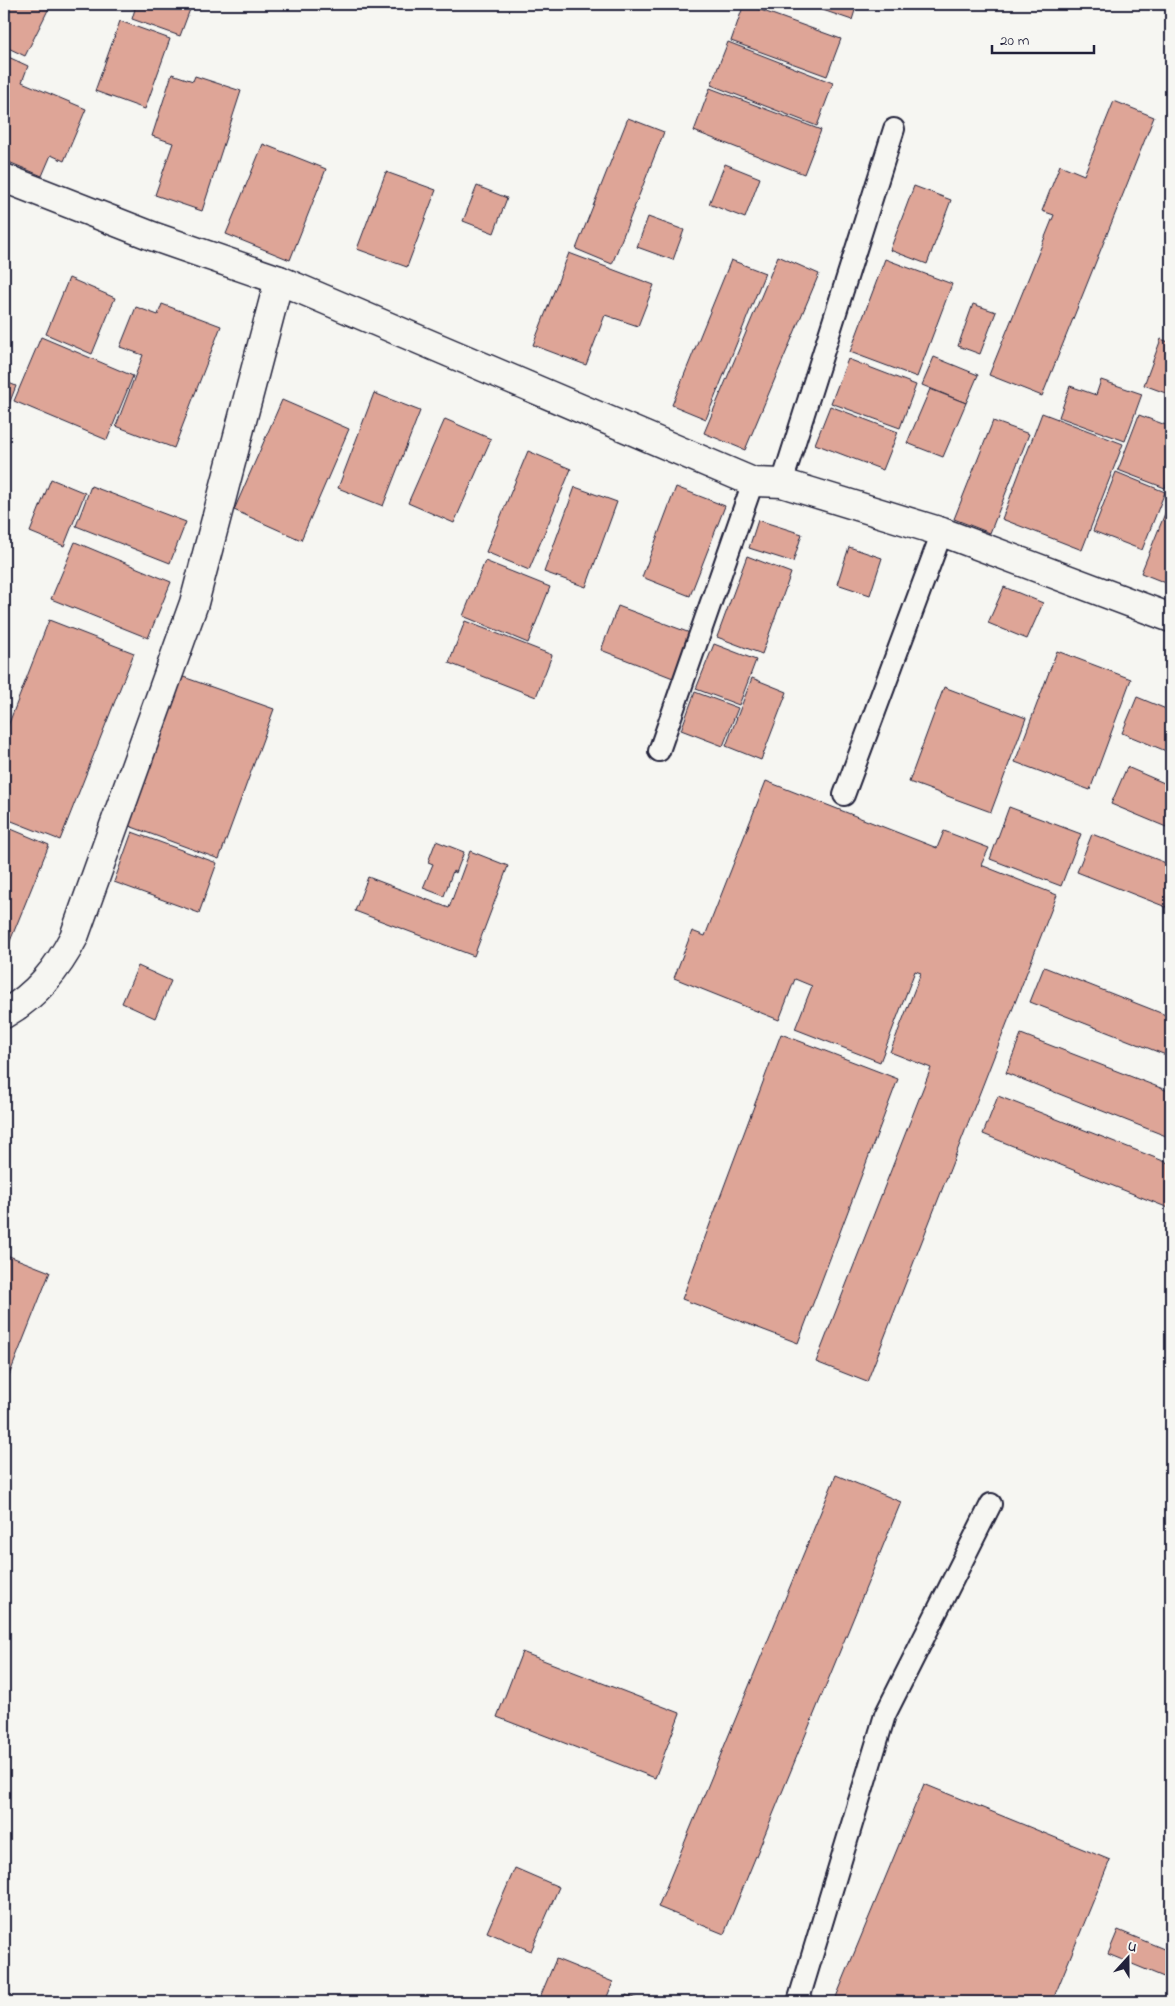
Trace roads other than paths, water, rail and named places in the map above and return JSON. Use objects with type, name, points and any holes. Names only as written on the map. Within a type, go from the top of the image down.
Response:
[{"type":"street","points":[[4,178],[152,236],[279,280],[753,482],[782,483],[942,532],[1171,618]]},
{"type":"street","points":[[4,1014],[33,995],[65,955],[74,937],[194,603],[279,280]]},
{"type":"lane","points":[[782,483],[894,129]]},
{"type":"lane","points":[[659,751],[753,482]]},
{"type":"lane","points":[[844,795],[942,532]]},
{"type":"lane","points":[[798,2002],[885,1716],[991,1504]]}]
